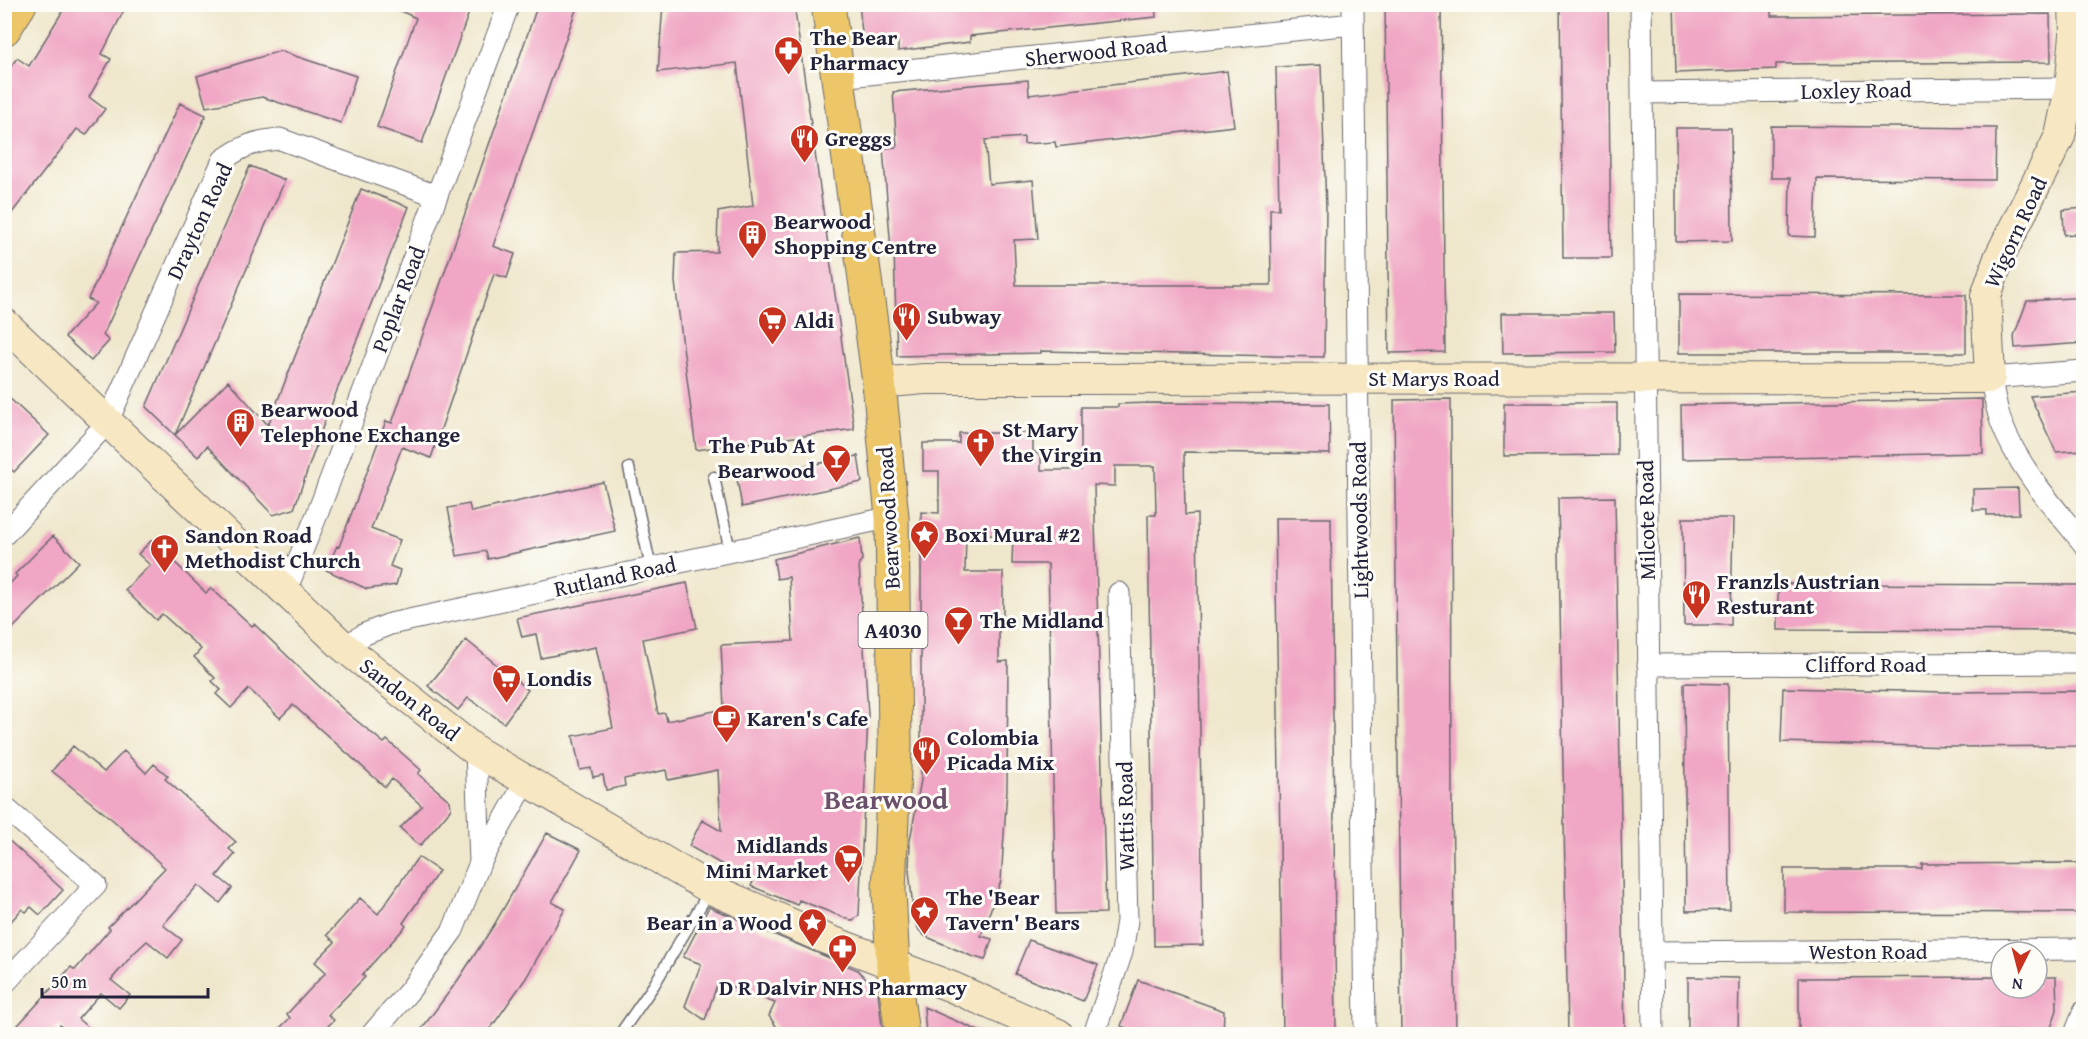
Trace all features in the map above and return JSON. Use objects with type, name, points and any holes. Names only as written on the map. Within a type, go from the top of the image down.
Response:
[{"type":"main road","points":[[4,29],[20,4]]},
{"type":"main road","name":"Bearwood Road","points":[[828,4],[879,383],[892,517],[895,744],[889,891],[893,966],[902,1035]]},
{"type":"street","name":"Poplar Road","points":[[285,592],[322,501],[509,4]]},
{"type":"street","name":"Milcote Road","points":[[1641,4],[1643,379],[1653,1035]]},
{"type":"street","name":"Wigorn Road","points":[[2074,4],[2075,35],[2070,88],[2060,136],[2000,258],[1986,296],[1990,378],[2001,422],[2015,452],[2034,483],[2084,544]]},
{"type":"street","name":"Sherwood Road","points":[[839,77],[1353,14]]},
{"type":"street","name":"Lightwoods Road","points":[[1353,14],[1365,1035]]},
{"type":"street","name":"Loxley Road","points":[[1642,93],[2070,88]]},
{"type":"street","name":"Drayton Road","points":[[4,535],[107,423],[223,160],[257,141],[280,139],[437,196]]},
{"type":"street","name":"Sandon Road","points":[[4,323],[344,647],[476,751],[711,889],[893,966],[952,987],[1058,1035]]},
{"type":"street","points":[[1990,378],[2084,371]]},
{"type":"street","name":"St Marys Road","points":[[879,383],[924,379],[1990,378]]},
{"type":"street","name":"Rutland Road","points":[[344,647],[365,634],[390,624],[892,517]]},
{"type":"street","name":"Wattis Road","points":[[1094,1035],[1126,936],[1119,593]]},
{"type":"street","name":"Clifford Road","points":[[1648,665],[2084,663]]},
{"type":"street","points":[[476,751],[480,863]]},
{"type":"street","points":[[372,1035],[410,990],[453,930],[480,863],[526,781]]},
{"type":"street","points":[[4,807],[96,885],[4,984]]},
{"type":"street","name":"Weston Road","points":[[1652,952],[2084,949]]},
{"type":"street","points":[[2075,1035],[2084,1011]]},
{"type":"lane","points":[[629,468],[651,568]]},
{"type":"lane","points":[[714,477],[730,551]]},
{"type":"lane","points":[[620,1035],[654,985],[711,889]]},
{"type":"building","points":[[67,4],[127,4],[102,54],[111,59],[89,97],[105,109],[86,135],[77,129],[4,223],[4,76],[17,58],[29,66]]},
{"type":"building","points":[[385,4],[472,4],[422,143],[377,127],[416,18]]},
{"type":"building","points":[[538,4],[578,4],[493,246],[515,254],[507,278],[494,274],[431,458],[402,447],[371,529],[400,540],[390,566],[400,570],[396,585],[367,589],[326,570],[337,546],[339,547],[386,421],[392,423]]},
{"type":"building","name":"Bearwood Shopping Centre","points":[[663,4],[794,4],[854,429],[696,450],[675,282],[676,253],[717,252],[718,212],[753,206],[737,63],[658,72]]},
{"type":"building","points":[[859,4],[1155,4],[1156,17],[970,36],[970,42],[898,51],[898,41],[863,42]]},
{"type":"building","points":[[1385,4],[1441,4],[1445,352],[1389,353]]},
{"type":"building","points":[[1560,4],[1608,4],[1611,258],[1563,258]]},
{"type":"building","points":[[1674,4],[1771,4],[1771,16],[2050,14],[2051,62],[1776,64],[1776,69],[1676,73]]},
{"type":"building","points":[[280,51],[356,76],[341,123],[262,97],[206,107],[197,76]]},
{"type":"building","points":[[1321,65],[1326,209],[1324,357],[1041,351],[1041,353],[897,356],[894,249],[891,250],[883,148],[897,147],[893,92],[1028,80],[1029,95],[1227,71],[1234,126],[1056,147],[1055,142],[1024,144],[1024,137],[985,140],[989,184],[1033,180],[1038,239],[1014,240],[1016,285],[1271,285],[1270,209],[1279,209],[1276,67]]},
{"type":"building","points":[[180,103],[206,115],[103,335],[109,341],[91,361],[65,337],[96,303],[88,299]]},
{"type":"building","points":[[1771,126],[1996,128],[1995,180],[1817,179],[1815,237],[1789,236],[1790,178],[1771,178]]},
{"type":"building","points":[[1676,128],[1731,128],[1732,241],[1676,242]]},
{"type":"building","points":[[250,166],[285,180],[175,435],[146,407]]},
{"type":"building","points":[[361,189],[409,207],[323,426],[294,509],[273,515],[207,446],[198,457],[175,435],[228,381],[268,425]]},
{"type":"building","points":[[2084,208],[2084,233],[2064,235],[2063,210]]},
{"type":"building","points":[[1679,294],[1966,295],[1966,353],[1679,353]]},
{"type":"building","points":[[2084,297],[2084,343],[2015,348],[2014,336],[2027,301]]},
{"type":"building","points":[[1502,313],[1614,313],[1615,352],[1503,353]]},
{"type":"building","points":[[2084,392],[2084,450],[2056,452],[2030,396]]},
{"type":"building","points":[[4,393],[49,435],[14,472],[4,463]]},
{"type":"building","points":[[1451,399],[1452,802],[1456,1035],[1401,1035],[1394,400]]},
{"type":"building","points":[[1982,399],[1983,453],[1682,459],[1681,405]]},
{"type":"building","points":[[1504,403],[1617,403],[1617,455],[1504,456]]},
{"type":"building","points":[[1118,404],[1329,404],[1330,454],[1184,452],[1185,515],[1197,514],[1203,945],[1154,946],[1148,515],[1156,515],[1155,466],[1115,466],[1115,486],[1094,485],[1106,913],[1056,914],[1048,564],[1012,564],[1013,535],[966,535],[965,572],[1003,572],[1003,624],[999,624],[999,662],[1008,661],[1007,789],[1001,881],[981,936],[992,939],[985,960],[971,956],[925,936],[919,930],[914,919],[909,870],[910,840],[921,780],[921,512],[939,513],[939,471],[923,471],[923,443],[959,443],[959,433],[1033,433],[1033,451],[1041,456],[1041,470],[1081,470],[1081,407],[1118,407]]},
{"type":"building","points":[[858,456],[862,482],[742,507],[737,479]]},
{"type":"building","points":[[603,482],[615,531],[488,559],[486,551],[457,556],[448,508],[469,504],[471,512]]},
{"type":"building","points":[[2018,488],[2019,514],[1987,515],[1987,510],[1973,510],[1973,489]]},
{"type":"building","points":[[1615,497],[1625,1035],[1568,1035],[1558,498]]},
{"type":"building","points":[[1275,518],[1331,518],[1336,1035],[1283,1035]]},
{"type":"building","points":[[1683,518],[1733,518],[1731,625],[1684,625]]},
{"type":"building","points":[[53,536],[79,562],[4,637],[4,590],[17,576],[15,574]]},
{"type":"building","points":[[860,538],[862,560],[859,563],[868,715],[859,915],[853,921],[799,900],[797,905],[751,886],[753,882],[689,846],[702,820],[721,831],[718,770],[668,780],[666,770],[624,779],[625,786],[606,790],[603,775],[593,777],[591,768],[580,770],[573,736],[613,728],[596,647],[541,658],[536,634],[522,637],[517,618],[687,583],[697,628],[643,639],[658,714],[665,713],[667,721],[724,709],[721,645],[793,641],[789,577],[777,579],[774,559]]},
{"type":"building","points":[[152,540],[206,593],[211,588],[252,626],[254,624],[346,712],[384,743],[387,740],[421,770],[418,774],[450,801],[451,809],[420,846],[400,828],[422,806],[392,779],[385,787],[293,705],[280,718],[249,689],[231,708],[216,694],[221,690],[212,681],[215,678],[194,657],[201,649],[162,614],[156,620],[125,590],[150,565],[138,554]]},
{"type":"building","points":[[1778,584],[2082,585],[2082,631],[1778,630]]},
{"type":"building","points":[[466,640],[528,690],[504,723],[468,698],[458,710],[428,686]]},
{"type":"building","points":[[1684,683],[1728,684],[1730,910],[1686,911]]},
{"type":"building","points":[[1783,688],[1944,692],[2084,691],[2084,746],[1952,747],[1781,742]]},
{"type":"building","points":[[73,746],[104,772],[124,751],[146,773],[154,764],[168,776],[165,779],[236,842],[229,849],[235,854],[217,876],[232,888],[220,903],[198,885],[163,925],[182,940],[168,958],[147,941],[134,953],[111,980],[130,995],[119,1008],[101,993],[78,1019],[97,1035],[70,1035],[60,1025],[51,1035],[9,1035],[71,967],[75,970],[110,929],[108,927],[165,868],[114,821],[52,771]]},
{"type":"building","points":[[547,833],[581,850],[552,902],[565,909],[526,978],[486,1035],[417,1035],[458,980],[494,925]]},
{"type":"building","points":[[4,836],[63,890],[40,915],[31,907],[26,912],[22,909],[4,929]]},
{"type":"building","points":[[418,857],[439,871],[403,923],[406,926],[362,975],[365,977],[328,1015],[334,1020],[319,1035],[273,1035],[290,1018],[287,1014],[326,972],[315,962],[335,942],[327,935],[360,898],[378,914]]},
{"type":"building","points":[[2084,863],[2084,913],[1784,912],[1784,869],[1922,869],[1922,864]]},
{"type":"building","points":[[709,907],[858,970],[878,993],[883,1035],[786,1035],[787,1031],[778,1029],[769,1016],[775,1003],[718,982],[705,1020],[685,1006],[701,964],[683,957]]},
{"type":"building","points":[[1029,940],[1098,965],[1083,1001],[1015,974]]},
{"type":"building","points":[[1688,977],[1739,978],[1738,1035],[1688,1035]]},
{"type":"building","points":[[1989,977],[1989,1000],[2049,1000],[2049,977],[2056,977],[2057,1010],[2050,1031],[1799,1034],[1799,978]]},
{"type":"building","points":[[1138,980],[1224,1011],[1223,1035],[1143,1035],[1121,1026]]},
{"type":"building","points":[[924,1007],[988,1035],[926,1035]]},
{"type":"place","name":"The Bear Pharmacy","points":[[789,76]]},
{"type":"place","name":"Greggs","points":[[804,164]]},
{"type":"place","name":"Bearwood Shopping Centre","points":[[753,260]]},
{"type":"place","name":"Subway","points":[[906,342]]},
{"type":"place","name":"Aldi","points":[[773,346]]},
{"type":"place","name":"Bearwood Telephone Exchange","points":[[240,448]]},
{"type":"place","name":"St Mary the Virgin","points":[[981,468]]},
{"type":"place","name":"The Pub At Bearwood","points":[[836,484]]},
{"type":"place","name":"Boxi Mural #2","points":[[924,560]]},
{"type":"place","name":"Sandon Road Methodist Church","points":[[164,574]]},
{"type":"place","name":"Franzls Austrian Resturant","points":[[1696,620]]},
{"type":"place","name":"The Midland","points":[[959,646]]},
{"type":"place","name":"Londis","points":[[506,704]]},
{"type":"place","name":"Karen's Cafe","points":[[726,744]]},
{"type":"place","name":"Colombia Picada Mix","points":[[926,776]]},
{"type":"place","name":"Midlands Mini Market","points":[[849,884]]},
{"type":"place","name":"The 'Bear Tavern' Bears","points":[[925,936]]},
{"type":"place","name":"Bear in a Wood","points":[[813,948]]},
{"type":"place","name":"D R Dalvir NHS Pharmacy","points":[[843,974]]},
{"type":"district","name":"Bearwood","points":[[886,798]]}]
